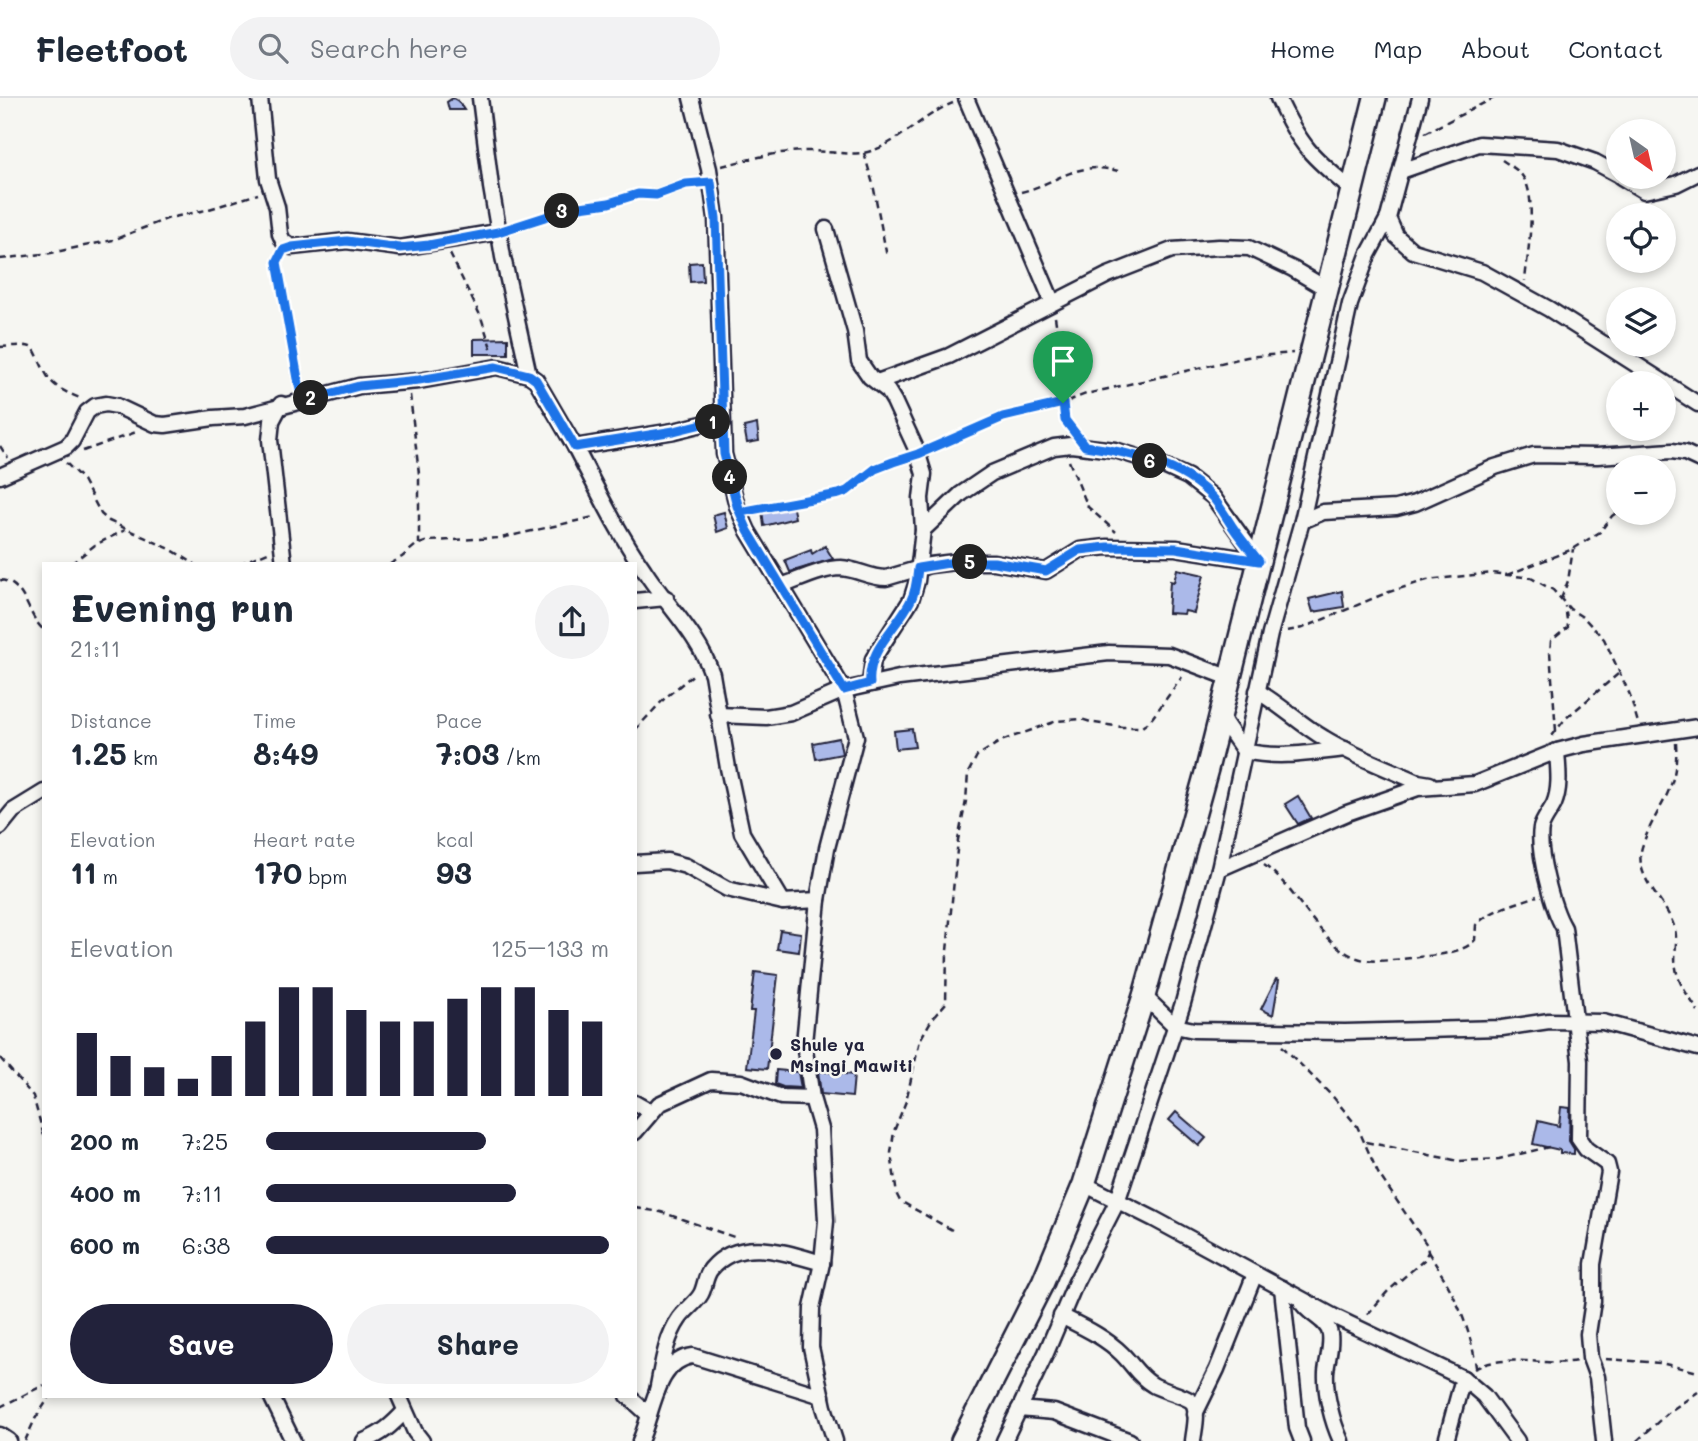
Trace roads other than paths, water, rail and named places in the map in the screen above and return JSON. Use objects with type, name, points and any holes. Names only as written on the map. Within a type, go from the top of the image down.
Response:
[{"type":"highway","points":[[962,1441],[1043,1282],[1084,1184],[1144,996],[1230,678],[1375,98]]},
{"type":"street","points":[[260,98],[267,170],[277,207],[280,234],[283,241],[292,247],[347,241],[400,248],[498,232]]},
{"type":"street","points":[[480,98],[498,232],[529,375]]},
{"type":"street","points":[[691,98],[710,175],[716,218],[724,454],[748,531],[844,690],[856,737],[827,848],[818,900],[804,1043],[812,1098],[821,1129],[826,1221],[822,1263],[812,1308],[811,1347],[835,1441]]},
{"type":"street","points":[[966,98],[1052,301]]},
{"type":"street","points":[[1278,98],[1303,146],[1314,159],[1352,190]]},
{"type":"street","points":[[1004,1441],[1076,1282],[1117,1202],[1175,1026],[1219,869],[1270,634],[1302,521],[1350,304],[1368,255],[1388,218],[1420,98]]},
{"type":"street","points":[[1401,171],[1479,144],[1558,149],[1606,168]]},
{"type":"street","points":[[1676,184],[1698,173]]},
{"type":"street","points":[[1388,218],[1401,243],[1413,251],[1482,272],[1549,309],[1698,404]]},
{"type":"street","points":[[826,229],[855,331],[859,361],[894,401],[918,454],[923,474],[923,530],[911,600],[873,659],[870,683]]},
{"type":"street","points":[[877,383],[949,356],[1003,330],[1052,301],[1172,250],[1249,248],[1327,289]]},
{"type":"street","points":[[0,476],[56,454],[69,444],[87,412],[95,406],[117,406],[155,424],[174,425],[203,419],[245,416],[281,404],[359,386],[408,382],[496,367],[529,375],[541,387],[610,517],[646,573],[688,626],[708,662],[742,833],[783,901]]},
{"type":"street","points":[[281,404],[272,421],[270,440],[284,562]]},
{"type":"street","points":[[575,447],[674,431],[722,419]]},
{"type":"street","points":[[923,530],[961,494],[992,473],[1062,445],[1085,446],[1125,453],[1188,477],[1213,497],[1259,561]]},
{"type":"street","points":[[1302,521],[1323,512],[1396,508],[1415,503],[1512,460],[1534,455],[1597,456],[1672,451],[1698,459]]},
{"type":"street","points":[[781,586],[839,568],[886,578],[918,568],[955,562],[994,562],[1046,571],[1086,548],[1176,548],[1259,561]]},
{"type":"street","points":[[637,601],[666,598]]},
{"type":"street","points":[[718,715],[757,717],[791,713],[844,690],[870,683],[1110,653],[1169,655],[1230,678]]},
{"type":"street","points":[[1257,691],[1282,705],[1322,737],[1345,749],[1418,782],[1441,786]]},
{"type":"street","points":[[1220,716],[1244,751],[1260,755],[1297,756],[1345,749]]},
{"type":"street","points":[[1219,869],[1372,804],[1419,788],[1475,784],[1554,745],[1698,727]]},
{"type":"street","points":[[1554,745],[1559,785],[1555,801],[1541,830],[1549,892],[1564,928],[1577,1022],[1581,1090],[1579,1139],[1586,1149],[1607,1164],[1609,1172],[1593,1264],[1594,1301],[1588,1322],[1590,1358],[1597,1377],[1604,1441]]},
{"type":"street","points":[[0,827],[13,811],[42,793]]},
{"type":"street","points":[[637,863],[667,861],[686,866],[727,889],[783,901],[818,900]]},
{"type":"street","points":[[1144,996],[1175,1026],[1194,1030],[1407,1031],[1502,1028],[1549,1021],[1614,1025],[1698,1048]]},
{"type":"street","points":[[637,1130],[659,1104],[711,1080],[741,1082],[781,1097],[812,1098]]},
{"type":"street","points":[[637,1104],[651,1112]]},
{"type":"street","points":[[1084,1184],[1255,1275],[1463,1378],[1485,1396],[1517,1441]]},
{"type":"street","points":[[640,1441],[657,1391],[671,1333],[679,1319],[701,1295],[709,1271],[724,1257],[756,1248],[822,1263]]},
{"type":"street","points":[[1195,1414],[1217,1370],[1255,1275]]},
{"type":"street","points":[[1282,1288],[1297,1428],[1302,1441]]},
{"type":"street","points":[[1300,1298],[1310,1314],[1324,1323],[1330,1334],[1326,1375],[1333,1423],[1341,1441]]},
{"type":"street","points":[[1061,1316],[1098,1335],[1123,1354],[1139,1376],[1151,1384],[1189,1399],[1194,1404],[1195,1414],[1193,1441]]},
{"type":"street","points":[[657,1391],[668,1370],[682,1357],[694,1356],[822,1396]]},
{"type":"street","points":[[1446,1441],[1463,1378]]},
{"type":"street","points":[[272,1398],[293,1441]]},
{"type":"street","points":[[400,1398],[415,1433],[422,1441]]},
{"type":"street","points":[[630,1398],[649,1415]]},
{"type":"street","points":[[1019,1409],[1054,1412],[1130,1441]]},
{"type":"street","points":[[364,1441],[379,1436],[390,1428],[405,1411]]},
{"type":"street","points":[[0,1435],[9,1441]]},
{"type":"place","name":"Shule ya Msingi Mawiti","points":[[776,1054]]}]
